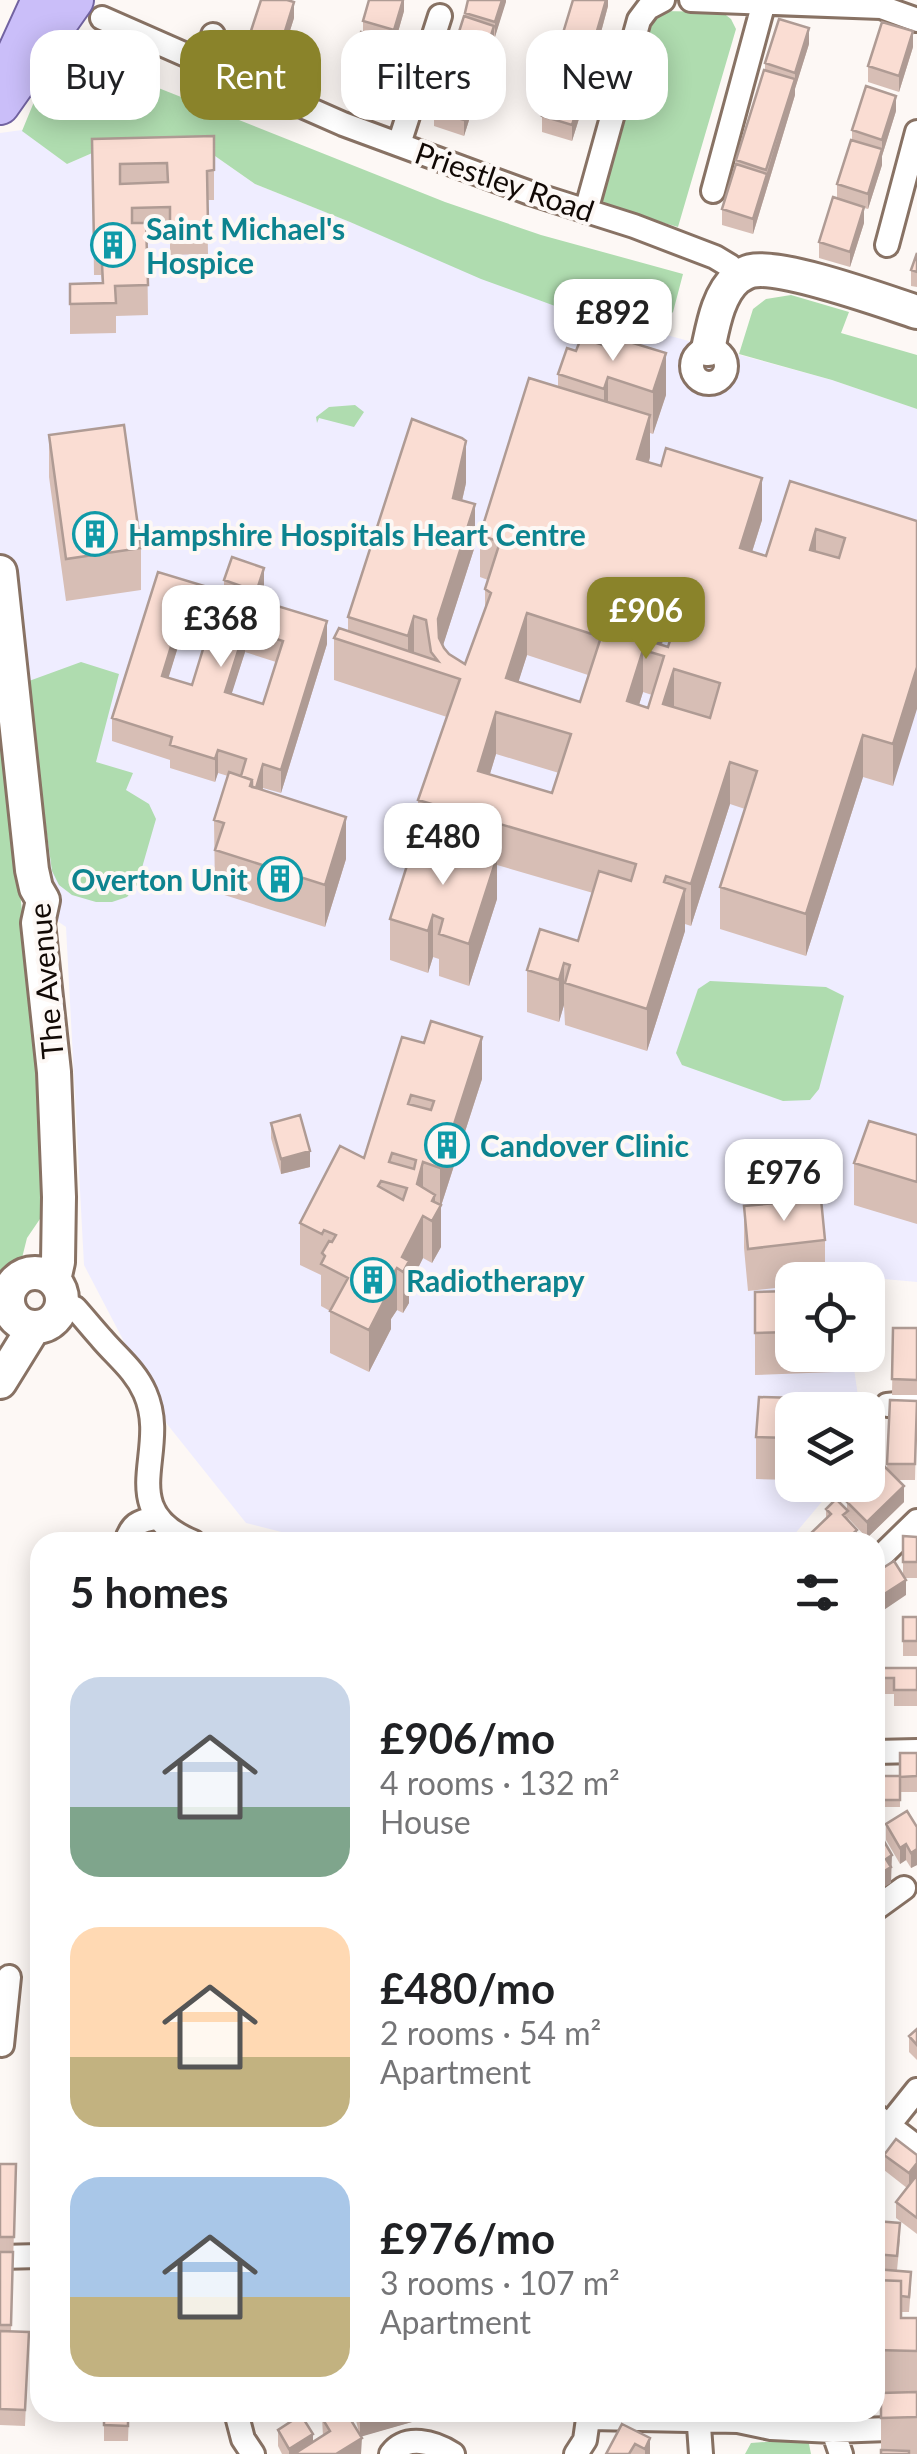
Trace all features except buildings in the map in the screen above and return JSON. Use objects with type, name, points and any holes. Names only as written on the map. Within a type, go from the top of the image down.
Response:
[{"type":"main road","points":[[0,94],[41,0]]},
{"type":"main road","points":[[0,105],[88,9]]},
{"type":"street","points":[[586,211],[639,20],[648,8],[663,0]]},
{"type":"street","points":[[691,0],[881,7],[917,20]]},
{"type":"street","points":[[712,191],[764,2]]},
{"type":"street","name":"Priestley Road","points":[[88,9],[180,53]]},
{"type":"street","points":[[400,144],[440,16]]},
{"type":"street","name":"Priestley Road","points":[[321,115],[715,257],[730,266],[736,280]]},
{"type":"street","points":[[887,245],[906,216],[917,132]]},
{"type":"street","points":[[716,353],[732,317],[736,280],[753,270],[808,278],[917,312]]},
{"type":"street","name":"The Avenue","points":[[0,572],[32,870],[43,900],[38,923],[54,1072],[59,1213],[42,1304],[0,1380]]},
{"type":"street","points":[[42,1304],[76,1308],[132,1370],[150,1404],[153,1429],[147,1482],[156,1518],[172,1532]]},
{"type":"street","points":[[887,1405],[917,1402]]},
{"type":"street","points":[[129,1532],[140,1520],[156,1518]]},
{"type":"street","points":[[885,1552],[917,1520]]},
{"type":"street","points":[[885,1752],[917,1751]]},
{"type":"street","points":[[885,1902],[904,1888]]},
{"type":"street","points":[[2,2029],[9,1976]]},
{"type":"street","points":[[885,2117],[917,2090]]},
{"type":"street","points":[[885,2122],[917,2147]]},
{"type":"street","points":[[0,2258],[30,2256]]},
{"type":"street","points":[[238,2422],[252,2454]]},
{"type":"street","points":[[576,2454],[586,2440],[588,2422]]},
{"type":"street","points":[[698,2422],[701,2454]]},
{"type":"street","points":[[738,2422],[771,2428],[834,2422],[917,2428]]},
{"type":"street","points":[[834,2422],[841,2454]]},
{"type":"street","points":[[391,2454],[395,2448],[419,2440],[453,2454]]},
{"type":"shaded area","points":[[22,130],[67,164],[113,144],[205,149],[255,184],[615,328],[652,331],[832,380],[917,409],[917,1282],[885,1279],[885,1262],[775,1262],[775,1372],[854,1372],[857,1392],[775,1392],[775,1502],[822,1502],[796,1532],[282,1532],[246,1523],[167,1424],[84,1265],[66,927],[0,881],[0,133]]},
{"type":"green space","points":[[660,11],[722,12],[736,29],[678,227],[608,207],[599,197],[621,120],[668,120],[668,30],[646,30],[649,20]]},
{"type":"green space","points":[[160,89],[180,97],[180,120],[239,120],[445,202],[541,235],[683,274],[673,312],[652,331],[615,328],[481,279],[255,184],[205,149],[113,144],[67,164],[22,131],[30,112],[30,120],[160,120]]},
{"type":"green space","points":[[791,295],[849,312],[841,333],[917,355],[917,409],[739,354],[753,309],[766,299]]},
{"type":"green space","points":[[355,405],[364,412],[354,427],[319,418],[317,423],[316,417],[329,407]]},
{"type":"green space","points":[[81,662],[119,674],[96,762],[133,773],[126,790],[149,804],[156,819],[137,885],[127,897],[112,902],[72,895],[59,885],[52,871],[32,725],[29,681]]},
{"type":"green space","points":[[0,694],[39,1079],[44,1213],[27,1238],[22,1258],[0,1289]]},
{"type":"green space","points":[[710,981],[826,987],[844,996],[819,1089],[810,1100],[783,1101],[682,1065],[676,1053],[698,989]]},
{"type":"green space","points":[[808,2439],[811,2454],[745,2454],[751,2443]]},
{"type":"place","name":"Saint Michael's Hospice","points":[[113,245]]},
{"type":"place","name":"Hampshire Hospitals Heart Centre","points":[[95,534]]},
{"type":"place","name":"Overton Unit","points":[[280,879]]},
{"type":"place","name":"Candover Clinic","points":[[447,1145]]},
{"type":"place","name":"Radiotherapy","points":[[373,1280]]}]
